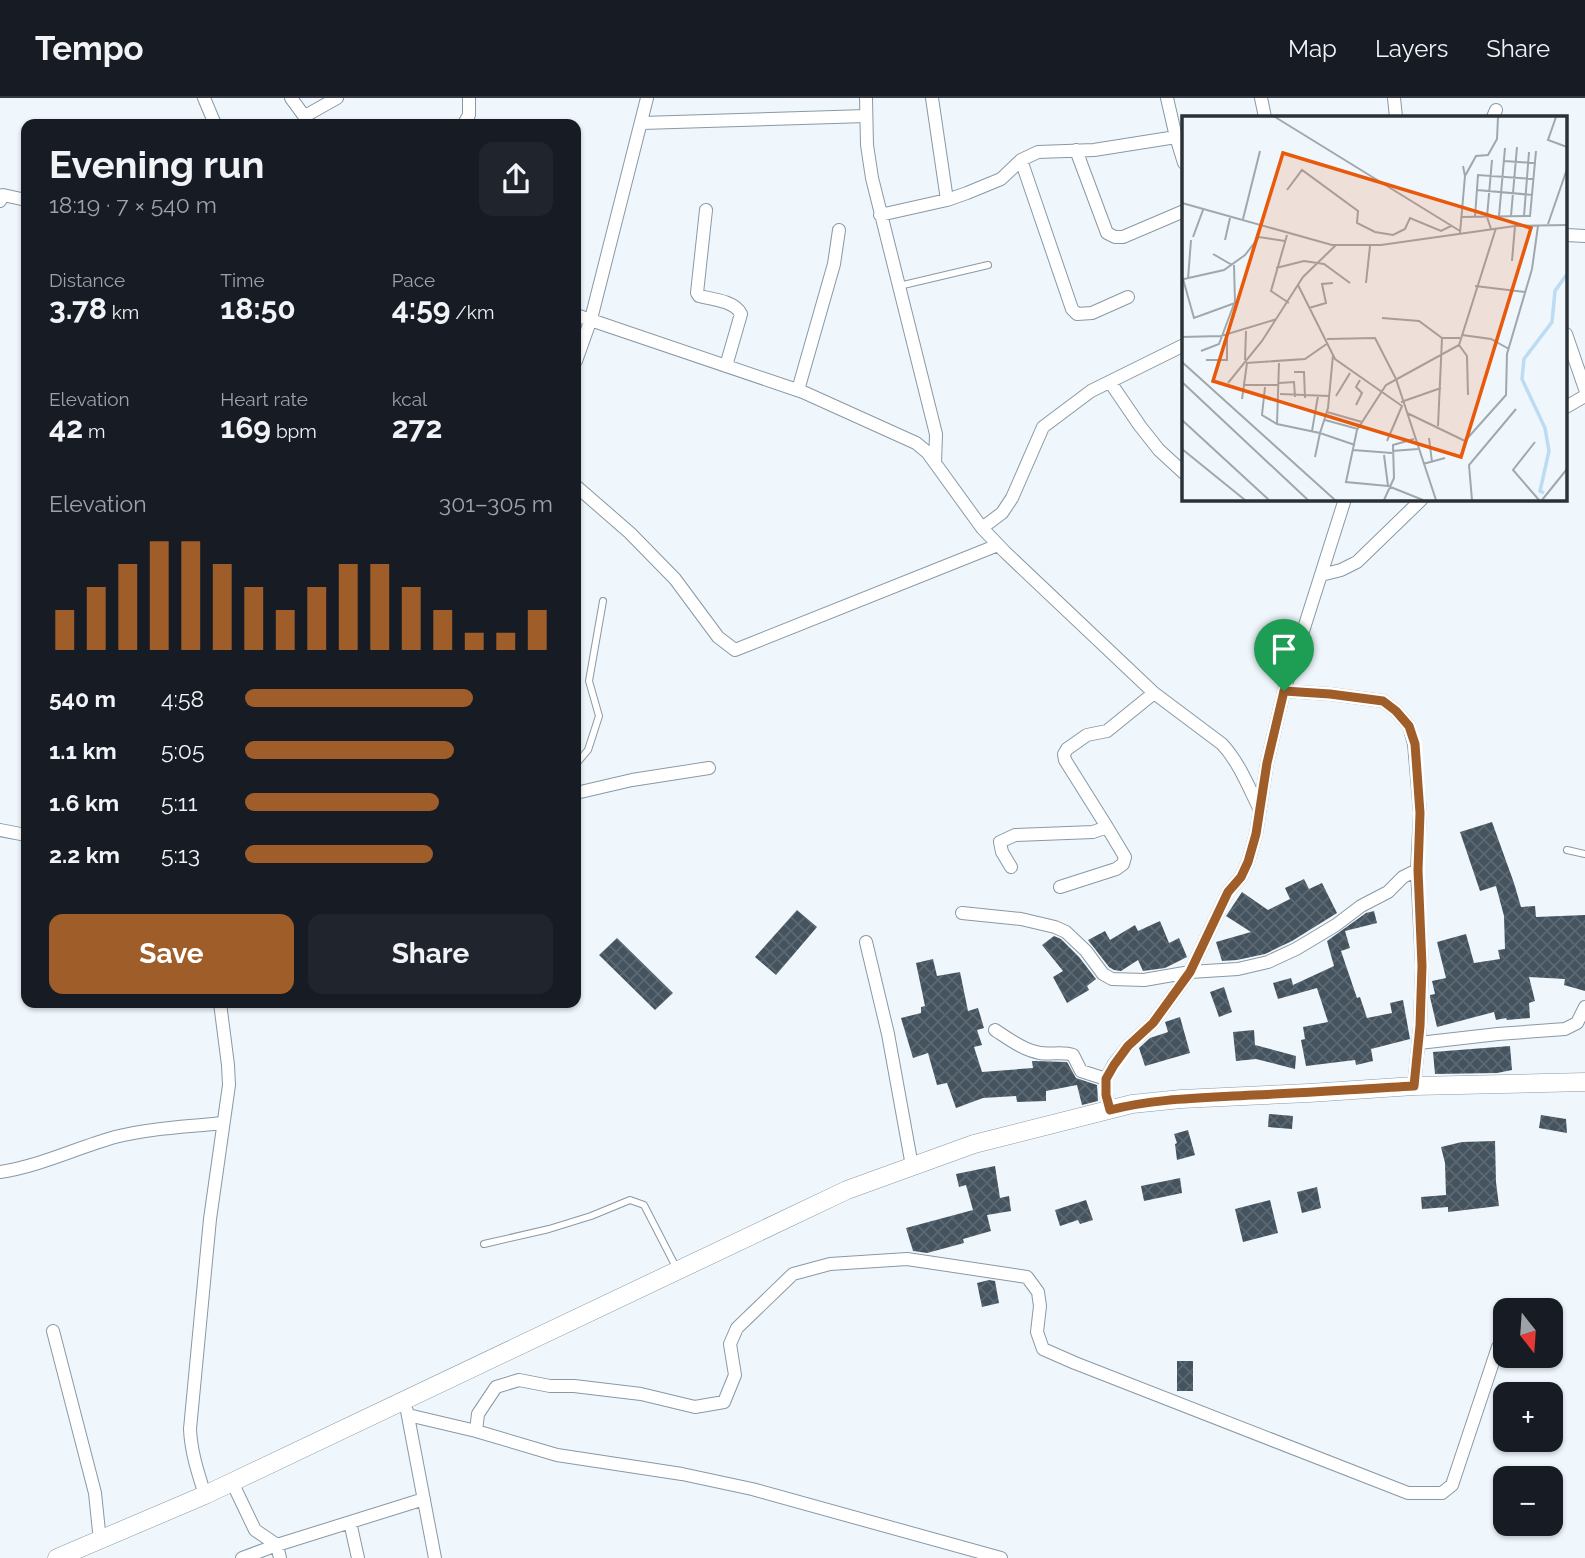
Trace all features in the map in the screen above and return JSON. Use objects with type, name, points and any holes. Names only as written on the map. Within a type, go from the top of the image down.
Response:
[{"type":"main road","points":[[61,1557],[406,1408],[678,1269],[847,1190],[974,1144],[1132,1104],[1181,1099],[1414,1086],[1585,1082]]},
{"type":"street","points":[[204,98],[213,119]]},
{"type":"street","points":[[291,98],[306,119]]},
{"type":"street","points":[[308,119],[337,98]]},
{"type":"street","points":[[467,119],[469,98]]},
{"type":"street","points":[[581,348],[592,319],[647,98]]},
{"type":"street","points":[[866,98],[867,145],[880,215],[936,434],[935,463]]},
{"type":"street","points":[[932,98],[947,200]]},
{"type":"street","points":[[1167,98],[1182,156]]},
{"type":"street","points":[[1261,98],[1265,116]]},
{"type":"street","points":[[1394,98],[1396,116]]},
{"type":"street","points":[[642,122],[866,116]]},
{"type":"street","points":[[880,215],[947,200],[1001,179],[1021,160],[1038,152],[1094,150],[1176,137]]},
{"type":"street","points":[[1076,150],[1107,233],[1123,237],[1182,212]]},
{"type":"street","points":[[1021,160],[1072,309],[1077,314],[1092,313],[1128,297]]},
{"type":"street","points":[[0,201],[3,195],[21,199]]},
{"type":"street","points":[[706,210],[697,293],[699,296],[734,306],[741,314],[726,366]]},
{"type":"street","points":[[798,390],[834,264],[839,230]]},
{"type":"street","points":[[581,316],[798,390],[916,443],[927,452],[982,528],[998,545],[1154,693],[1228,750],[1260,810]]},
{"type":"street","points":[[1568,340],[1585,389]]},
{"type":"street","points":[[982,528],[1002,513],[1012,498],[1043,427],[1091,391],[1182,346]]},
{"type":"street","points":[[1110,382],[1158,450],[1182,471]]},
{"type":"street","points":[[1568,406],[1585,396]]},
{"type":"street","points":[[581,490],[630,533],[675,579],[718,637],[735,650],[998,545]]},
{"type":"street","points":[[1110,1110],[1106,1079],[1128,1046],[1153,1023],[1190,972],[1228,892],[1241,877],[1254,848],[1267,763],[1284,691],[1345,500]]},
{"type":"street","points":[[1321,575],[1357,562],[1421,500]]},
{"type":"street","points":[[1284,691],[1383,701],[1409,726],[1415,744],[1420,813],[1418,870],[1422,966],[1419,1043],[1414,1086]]},
{"type":"street","points":[[1060,887],[1116,869],[1123,864],[1125,858],[1065,760],[1064,754],[1087,735],[1107,732],[1154,693]]},
{"type":"street","points":[[581,792],[632,780],[709,768]]},
{"type":"street","points":[[1011,867],[1002,852],[1000,842],[1014,835],[1093,832],[1107,827]]},
{"type":"street","points":[[0,830],[21,834]]},
{"type":"street","points":[[962,913],[1021,919],[1055,927],[1066,932],[1086,951],[1103,974],[1112,979],[1144,980],[1190,972],[1238,969],[1268,962],[1336,925],[1361,906],[1388,892],[1403,877],[1418,870]]},
{"type":"street","points":[[866,942],[888,1034],[912,1166]]},
{"type":"street","points":[[1419,1043],[1565,1028],[1577,1023],[1585,1007]]},
{"type":"street","points":[[205,1495],[191,1446],[190,1429],[211,1219],[229,1086],[221,1008]]},
{"type":"street","points":[[995,1030],[1017,1045],[1040,1053],[1073,1055],[1081,1071],[1106,1079]]},
{"type":"street","points":[[0,1172],[34,1166],[119,1136],[223,1123]]},
{"type":"street","points":[[476,1431],[478,1414],[496,1387],[519,1380],[550,1386],[641,1394],[695,1407],[724,1402],[735,1375],[730,1344],[737,1328],[793,1273],[830,1264],[907,1259],[1027,1277],[1038,1292],[1040,1306],[1037,1332],[1043,1349],[1408,1493],[1442,1493],[1452,1485],[1493,1362]]},
{"type":"street","points":[[53,1331],[95,1493],[100,1541]]},
{"type":"street","points":[[435,1558],[406,1408],[557,1455],[682,1474],[752,1489],[1001,1558]]},
{"type":"street","points":[[232,1482],[255,1530],[279,1552]]},
{"type":"street","points":[[242,1558],[279,1552],[350,1522],[424,1499]]},
{"type":"street","points":[[350,1522],[358,1558]]},
{"type":"lane","points":[[899,286],[988,265]]},
{"type":"lane","points":[[581,759],[589,750],[599,716],[589,681],[603,601]]},
{"type":"lane","points":[[1567,850],[1585,855]]},
{"type":"lane","points":[[484,1244],[570,1223],[630,1200],[644,1205],[678,1269]]},
{"type":"building","points":[[1492,822],[1521,907],[1535,906],[1536,917],[1585,915],[1585,991],[1564,985],[1565,979],[1529,977],[1535,1001],[1529,1003],[1530,1018],[1496,1020],[1494,1012],[1437,1027],[1430,997],[1435,994],[1432,981],[1446,978],[1437,942],[1466,934],[1474,963],[1500,959],[1498,950],[1505,949],[1504,916],[1496,886],[1480,891],[1460,832]]},
{"type":"building","points":[[1304,879],[1309,889],[1322,883],[1337,913],[1265,954],[1222,961],[1216,942],[1251,932],[1226,916],[1242,892],[1268,910],[1290,899],[1285,888]]},
{"type":"building","points":[[797,910],[817,927],[776,975],[755,957]]},
{"type":"building","points":[[1374,911],[1377,923],[1345,931],[1350,948],[1341,951],[1367,1018],[1392,1013],[1390,1003],[1403,1000],[1410,1039],[1371,1049],[1373,1061],[1356,1065],[1355,1060],[1306,1066],[1301,1040],[1305,1039],[1303,1027],[1328,1022],[1317,988],[1278,999],[1273,983],[1291,978],[1293,985],[1334,966],[1327,941],[1366,913]]},
{"type":"building","points":[[1160,921],[1169,943],[1179,938],[1187,957],[1165,968],[1143,971],[1138,960],[1121,971],[1114,970],[1088,940],[1105,931],[1110,940],[1135,925],[1138,931]]},
{"type":"building","points":[[1054,936],[1061,939],[1079,957],[1096,979],[1087,986],[1089,990],[1067,1003],[1053,977],[1063,971],[1042,945]]},
{"type":"building","points":[[617,938],[673,993],[655,1010],[599,955]]},
{"type":"building","points":[[933,959],[937,976],[960,972],[968,1011],[978,1008],[984,1028],[977,1030],[982,1045],[974,1047],[982,1072],[1033,1068],[1032,1061],[1067,1062],[1076,1078],[1097,1085],[1098,1101],[1082,1105],[1077,1085],[1046,1091],[1046,1101],[1017,1102],[1016,1096],[983,1098],[956,1108],[947,1083],[937,1085],[928,1053],[913,1058],[901,1018],[921,1013],[921,1007],[925,1006],[916,963]]},
{"type":"building","points":[[1224,987],[1232,1012],[1219,1017],[1210,992]]},
{"type":"building","points":[[1180,1017],[1190,1053],[1145,1066],[1139,1048],[1150,1038],[1168,1032],[1165,1022]]},
{"type":"building","points":[[1254,1030],[1255,1045],[1296,1056],[1295,1069],[1256,1059],[1236,1061],[1233,1032]]},
{"type":"building","points":[[1510,1046],[1512,1070],[1497,1073],[1435,1074],[1433,1052]]},
{"type":"building","points":[[1269,1114],[1293,1116],[1292,1129],[1268,1127]]},
{"type":"building","points":[[1541,1115],[1566,1119],[1567,1133],[1539,1128]]},
{"type":"building","points":[[1188,1130],[1195,1155],[1177,1160],[1174,1134]]},
{"type":"building","points":[[1495,1141],[1499,1206],[1448,1212],[1448,1207],[1422,1209],[1421,1197],[1446,1195],[1445,1163],[1441,1147],[1462,1142]]},
{"type":"building","points":[[995,1166],[1000,1198],[1009,1196],[1011,1211],[987,1215],[991,1231],[963,1239],[964,1243],[927,1253],[913,1251],[906,1228],[973,1210],[966,1185],[959,1187],[956,1174]]},
{"type":"building","points":[[1180,1178],[1182,1193],[1144,1201],[1141,1186]]},
{"type":"building","points":[[1317,1187],[1321,1208],[1302,1213],[1297,1192]]},
{"type":"building","points":[[1086,1200],[1093,1220],[1080,1224],[1078,1220],[1060,1226],[1055,1210]]},
{"type":"building","points":[[1270,1200],[1278,1233],[1243,1242],[1235,1209]]},
{"type":"building","points":[[995,1281],[999,1303],[982,1307],[977,1283]]},
{"type":"building","points":[[1177,1361],[1193,1361],[1193,1391],[1177,1391]]},
{"type":"route","points":[[1284,691],[1383,701],[1409,726],[1415,744],[1420,813],[1418,870],[1422,966],[1419,1043],[1414,1086],[1181,1099],[1132,1104],[1110,1110],[1106,1079],[1128,1046],[1153,1023],[1190,972],[1215,917],[1228,892],[1241,877],[1254,848],[1267,763],[1284,691]]}]
